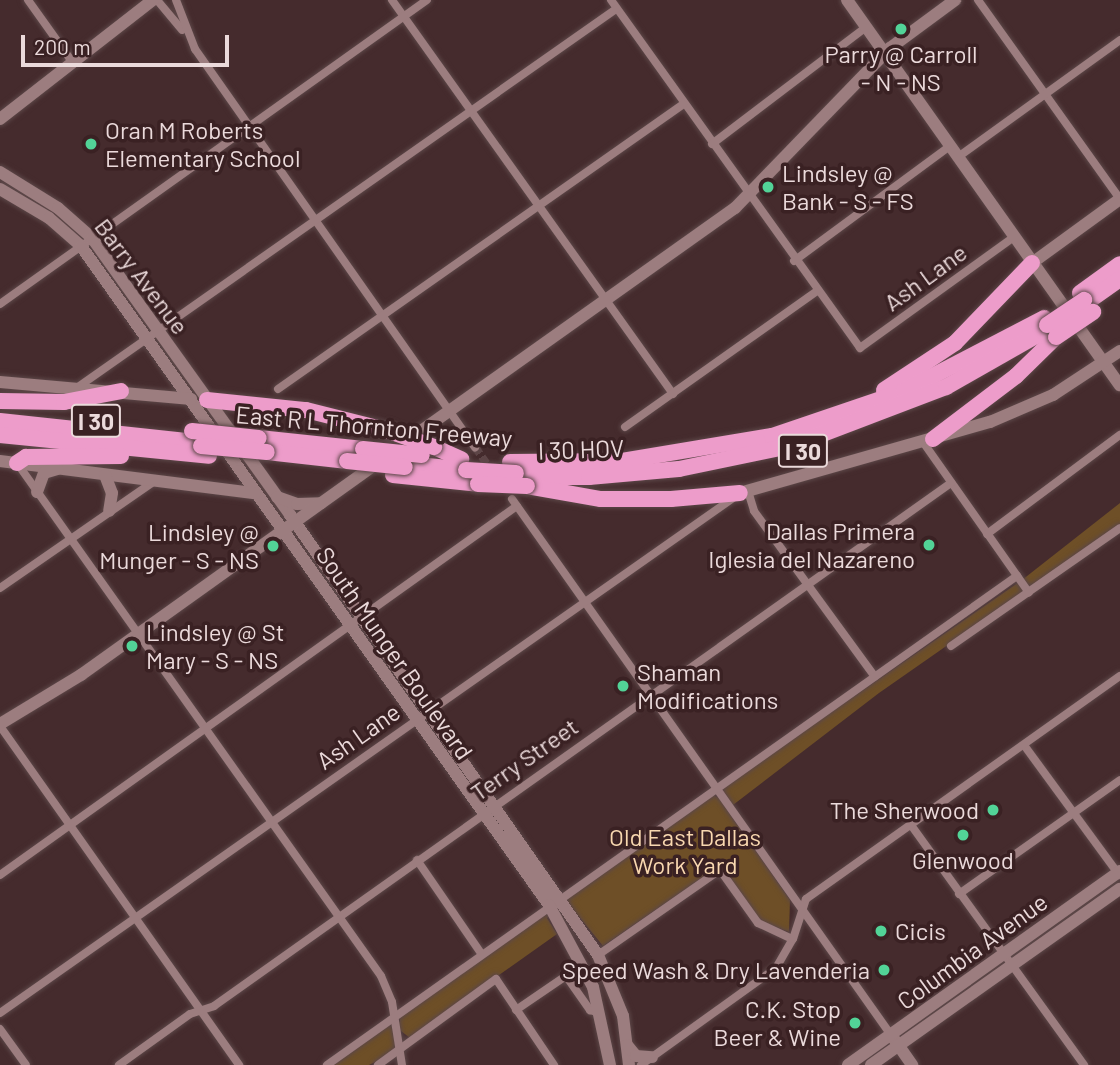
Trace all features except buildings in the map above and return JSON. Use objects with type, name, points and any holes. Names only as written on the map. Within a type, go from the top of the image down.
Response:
[{"type":"highway","points":[[808,426],[902,380],[941,355],[1032,263]]},
{"type":"highway","name":"East R L Thornton Freeway","points":[[0,411],[266,450],[349,459],[413,462],[468,472],[671,479],[808,450],[964,389],[1086,302],[1120,264]]},
{"type":"highway","points":[[1086,302],[1120,276]]},
{"type":"highway","name":"East R L Thornton Freeway","points":[[468,472],[518,475],[584,463],[660,457],[808,426],[904,391],[1049,327],[1086,302],[1120,292]]},
{"type":"highway","points":[[928,440],[1016,376],[1049,327]]},
{"type":"highway","points":[[0,401],[64,402],[121,391]]},
{"type":"highway","points":[[207,400],[306,410],[389,431],[413,462],[468,472]]},
{"type":"highway","points":[[0,423],[201,439]]},
{"type":"highway","name":"East R L Thornton Freeway","points":[[0,435],[176,453],[201,439],[266,450],[349,459],[413,462]]},
{"type":"highway","points":[[17,463],[26,457],[176,453]]},
{"type":"highway","points":[[518,475],[622,500],[744,492]]},
{"type":"main road","points":[[0,119],[155,0]]},
{"type":"main road","points":[[847,0],[1120,385]]},
{"type":"main road","points":[[0,725],[28,710],[138,633],[749,197],[884,53],[956,0]]},
{"type":"main road","name":"Barry Avenue","points":[[0,172],[58,208],[87,242],[153,336],[228,429]]},
{"type":"main road","points":[[0,189],[87,242]]},
{"type":"main road","points":[[1032,263],[1120,199]]},
{"type":"main road","name":"South Munger Boulevard","points":[[153,336],[187,398],[201,439],[289,525]]},
{"type":"main road","points":[[744,492],[928,440],[1028,407],[1120,351]]},
{"type":"main road","name":"East R L Thornton Freeway","points":[[0,382],[207,400]]},
{"type":"main road","name":"South Munger Boulevard","points":[[228,429],[276,496],[289,525],[354,621],[553,902],[598,955],[615,989],[627,1044],[626,1065]]},
{"type":"main road","points":[[0,461],[255,493]]},
{"type":"main road","points":[[37,492],[44,473],[61,468]]},
{"type":"main road","points":[[105,475],[112,493],[109,511]]},
{"type":"main road","points":[[276,496],[297,504],[321,503]]},
{"type":"main road","name":"Columbia Avenue","points":[[872,1065],[895,1040],[1003,956],[1119,873]]},
{"type":"main road","name":"Columbia Avenue","points":[[848,1065],[895,1040],[1014,967],[1120,889]]},
{"type":"main road","name":"South Munger Boulevard","points":[[553,902],[593,987],[610,1065]]},
{"type":"main road","points":[[593,987],[602,997],[626,1065]]},
{"type":"main road","points":[[895,1040],[912,1065]]},
{"type":"main road","points":[[627,1044],[636,1056],[652,1058]]},
{"type":"street","points":[[28,0],[73,63]]},
{"type":"street","points":[[155,0],[185,33],[475,447]]},
{"type":"street","points":[[176,0],[185,33]]},
{"type":"street","points":[[393,0],[673,394]]},
{"type":"street","points":[[0,304],[427,0]]},
{"type":"street","points":[[611,0],[816,292],[625,427]]},
{"type":"street","points":[[978,0],[1120,199]]},
{"type":"street","points":[[78,387],[616,9]]},
{"type":"street","points":[[712,144],[866,27]]},
{"type":"street","points":[[958,157],[1120,40]]},
{"type":"street","points":[[278,389],[683,104]]},
{"type":"street","points":[[794,261],[950,146]]},
{"type":"street","name":"Ash Lane","points":[[816,292],[860,348],[1014,237]]},
{"type":"street","points":[[987,534],[1120,435]]},
{"type":"street","points":[[928,440],[951,483],[1029,593]]},
{"type":"street","points":[[17,463],[381,976],[395,1016],[402,1065]]},
{"type":"street","points":[[0,588],[69,537],[153,482]]},
{"type":"street","name":"Terry Street","points":[[119,1065],[199,1010],[214,1006],[951,483]]},
{"type":"street","points":[[744,492],[754,511],[874,677]]},
{"type":"street","name":"Ash Lane","points":[[0,1013],[694,523],[744,492]]},
{"type":"street","points":[[0,875],[515,503],[895,1040]]},
{"type":"street","points":[[951,646],[1120,528]]},
{"type":"street","points":[[327,1065],[715,787],[1017,576]]},
{"type":"street","points":[[641,1065],[766,977],[793,939],[806,899],[1120,676]]},
{"type":"street","points":[[0,725],[239,1065]]},
{"type":"street","points":[[1024,745],[1119,873]]},
{"type":"street","points":[[959,894],[1120,780]]},
{"type":"street","points":[[911,825],[1084,1065]]},
{"type":"street","points":[[418,860],[481,953]]},
{"type":"street","points":[[598,955],[720,870],[758,923],[793,939]]},
{"type":"street","points":[[516,1010],[582,965]]},
{"type":"street","points":[[566,976],[590,1010],[599,1013]]},
{"type":"street","points":[[378,1065],[496,979],[554,1065]]},
{"type":"street","points":[[0,1029],[26,1065]]},
{"type":"green space","name":"Old East Dallas Work Yard","points":[[1120,503],[1120,525],[879,693],[733,805],[728,800],[724,806],[790,900],[789,932],[758,920],[719,866],[603,946],[568,903],[547,918],[557,934],[410,1038],[401,1031],[395,1036],[396,1047],[389,1055],[369,1065],[332,1065],[386,1026],[400,1022],[400,1017],[713,795],[719,798],[722,788],[1022,580]]},
{"type":"tunnel","points":[[475,447],[492,471]]},
{"type":"place","name":"Parry @ Carroll - N - NS","points":[[901,29]]},
{"type":"place","name":"Oran M Roberts Elementary School","points":[[91,144]]},
{"type":"place","name":"Lindsley @ Bank - S - FS","points":[[768,187]]},
{"type":"place","name":"Dallas Primera Iglesia del Nazareno","points":[[929,545]]},
{"type":"place","name":"Lindsley @ Munger - S - NS","points":[[273,546]]},
{"type":"place","name":"Lindsley @ St Mary - S - NS","points":[[132,646]]},
{"type":"place","name":"Shaman Modifications","points":[[623,686]]},
{"type":"place","name":"The Sherwood","points":[[993,810]]},
{"type":"place","name":"Glenwood","points":[[963,835]]},
{"type":"place","name":"Cicis","points":[[881,931]]},
{"type":"place","name":"Speed Wash & Dry Lavenderia","points":[[884,970]]},
{"type":"place","name":"C.K. Stop Beer & Wine","points":[[855,1023]]}]
